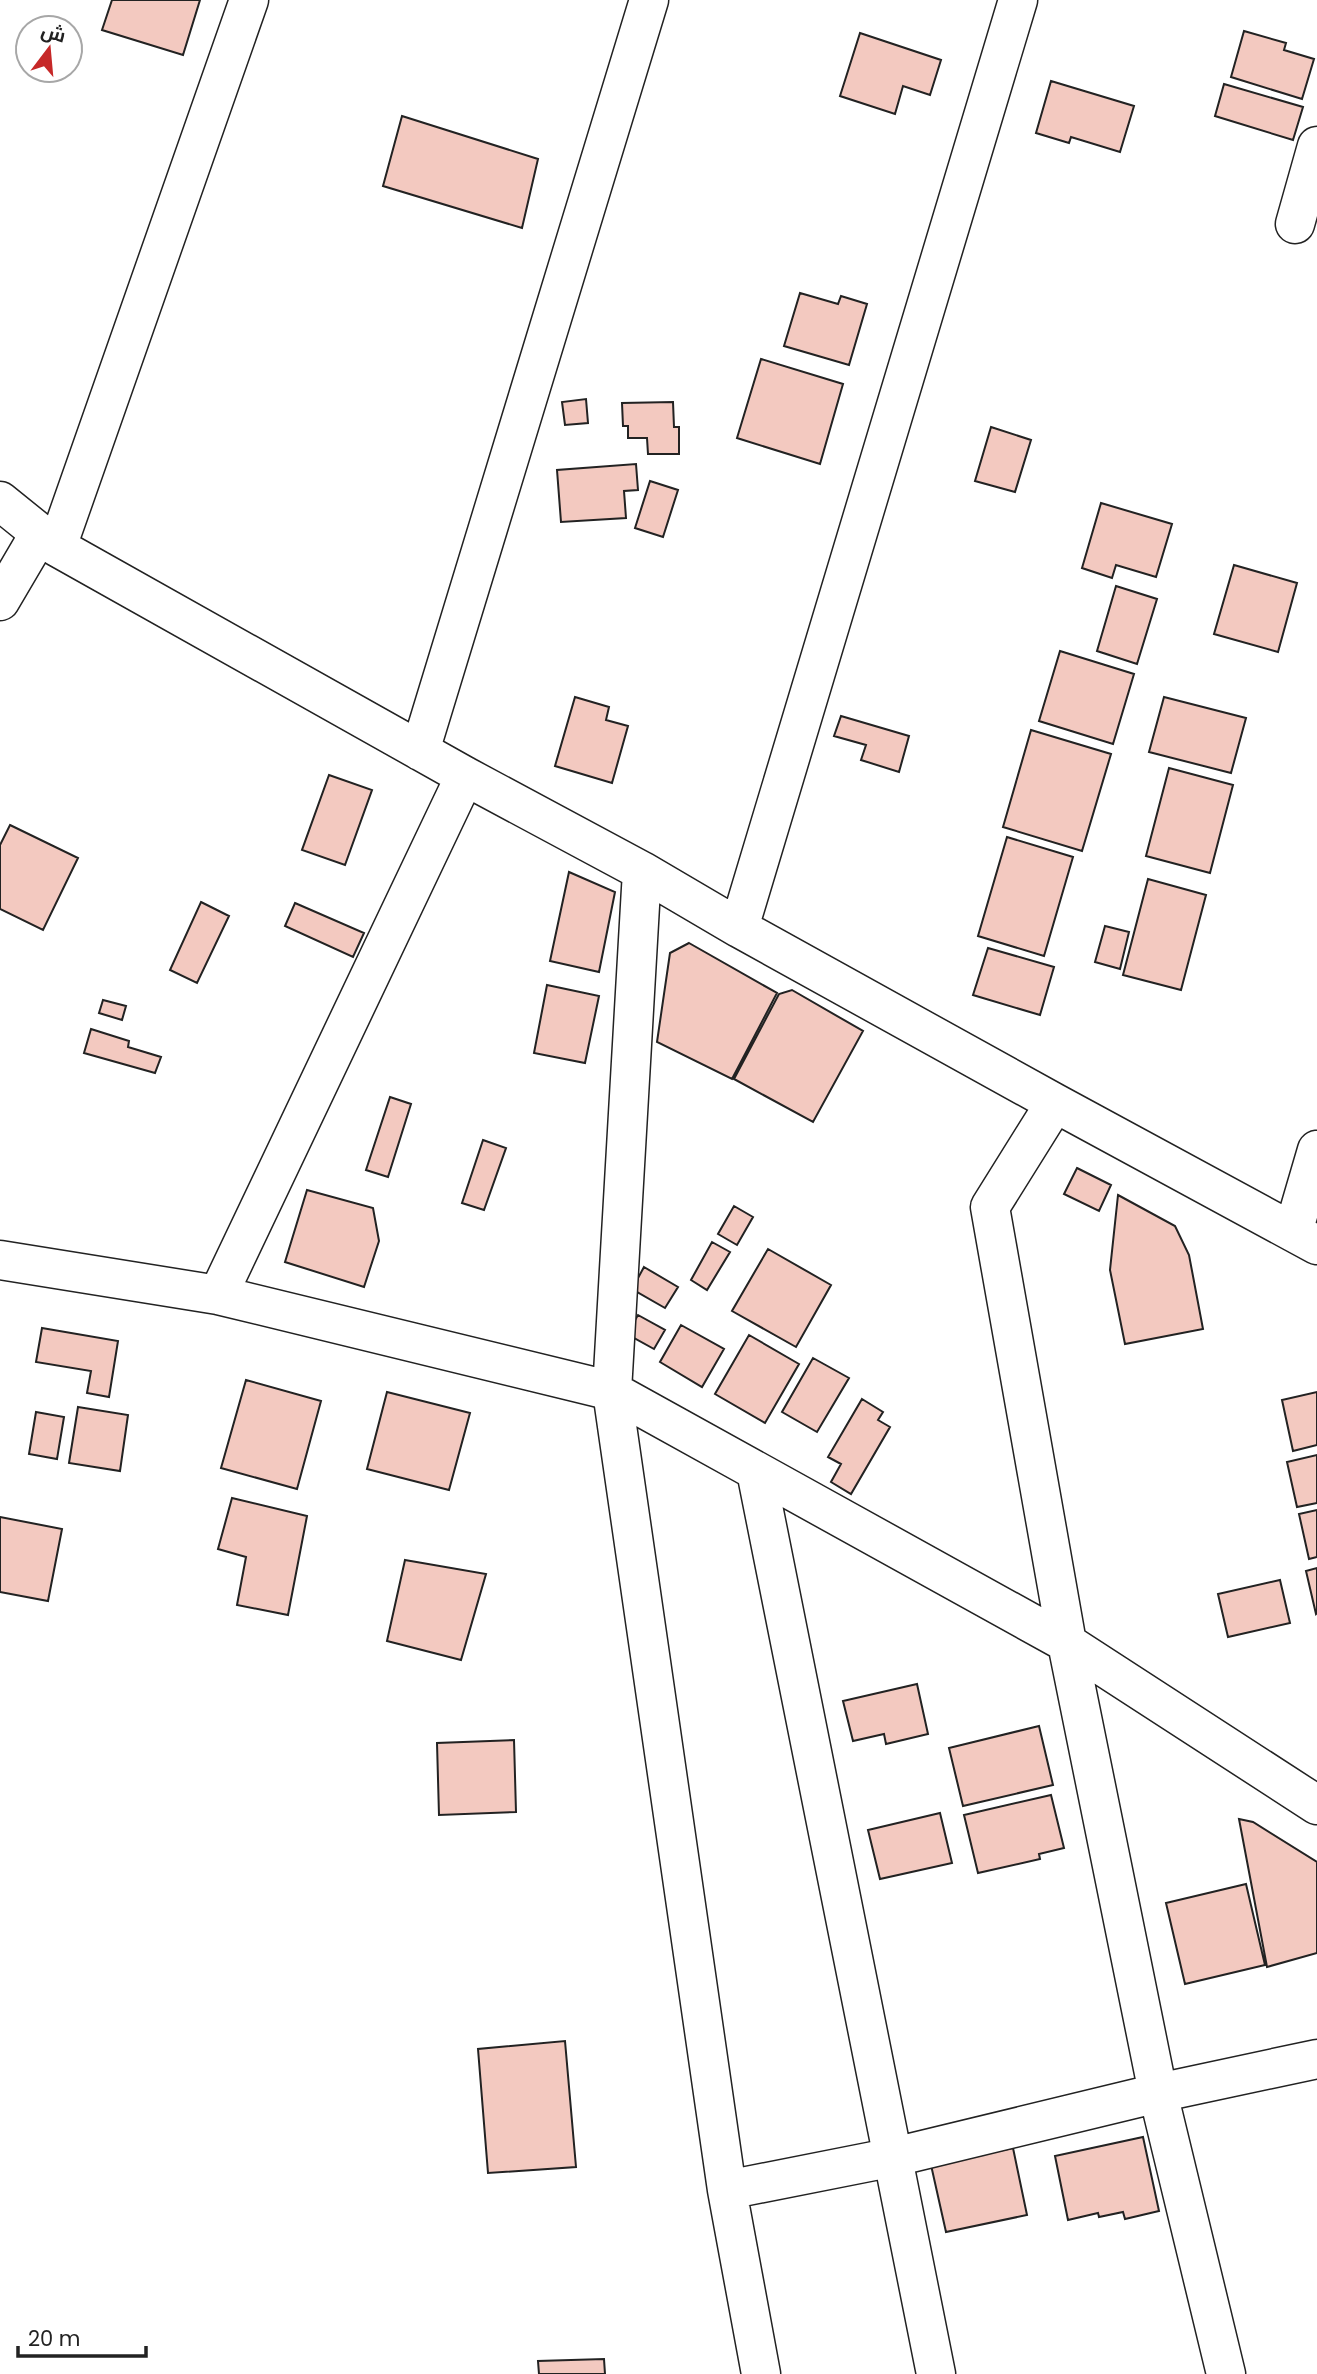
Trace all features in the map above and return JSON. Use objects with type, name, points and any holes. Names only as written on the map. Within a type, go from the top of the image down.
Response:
[{"type":"street","points":[[0,601],[48,540],[249,0]]},
{"type":"street","points":[[420,751],[649,0]]},
{"type":"street","points":[[739,928],[1018,0]]},
{"type":"street","points":[[1295,224],[1317,146]]},
{"type":"street","points":[[0,501],[48,540],[420,751],[642,871],[739,928],[1055,1103],[1305,1238],[1317,1150]]},
{"type":"street","points":[[218,1295],[465,776]]},
{"type":"street","points":[[642,871],[612,1391],[727,2190],[761,2374]]},
{"type":"street","points":[[1055,1103],[990,1207],[1067,1643],[1158,2093],[1226,2374]]},
{"type":"street","points":[[0,1259],[218,1295],[612,1391],[1067,1643],[1317,1805]]},
{"type":"street","points":[[756,1471],[936,2374]]},
{"type":"street","points":[[727,2190],[894,2157],[1158,2093],[1317,2059]]},
{"type":"building","points":[[112,0],[200,0],[183,55],[102,30]]},
{"type":"building","points":[[1244,31],[1286,43],[1284,50],[1314,59],[1302,99],[1231,77]]},
{"type":"building","points":[[860,33],[941,60],[930,95],[903,86],[895,114],[840,96]]},
{"type":"building","points":[[1051,81],[1134,106],[1120,152],[1071,137],[1069,143],[1036,133]]},
{"type":"building","points":[[1224,84],[1303,107],[1293,140],[1215,116]]},
{"type":"building","points":[[402,116],[538,159],[522,228],[383,186]]},
{"type":"building","points":[[800,293],[838,304],[841,296],[867,304],[849,365],[784,346]]},
{"type":"building","points":[[761,359],[843,384],[820,464],[737,438]]},
{"type":"building","points":[[586,399],[588,423],[565,425],[562,402]]},
{"type":"building","points":[[673,402],[674,427],[679,427],[679,454],[648,454],[647,438],[628,438],[628,426],[623,426],[622,403]]},
{"type":"building","points":[[991,427],[1031,440],[1015,492],[975,481]]},
{"type":"building","points":[[636,464],[638,490],[624,491],[626,518],[561,522],[557,470]]},
{"type":"building","points":[[650,481],[678,490],[663,537],[635,528]]},
{"type":"building","points":[[1101,503],[1172,524],[1156,577],[1116,565],[1112,578],[1082,568]]},
{"type":"building","points":[[1234,565],[1297,583],[1278,652],[1214,634]]},
{"type":"building","points":[[1116,586],[1157,599],[1137,664],[1097,651]]},
{"type":"building","points":[[1060,651],[1134,674],[1113,744],[1039,721]]},
{"type":"building","points":[[575,697],[609,707],[606,720],[628,726],[612,783],[555,766]]},
{"type":"building","points":[[1164,697],[1246,718],[1231,773],[1149,752]]},
{"type":"building","points":[[841,716],[909,736],[899,772],[861,760],[866,745],[834,736]]},
{"type":"building","points":[[1031,730],[1111,754],[1082,851],[1003,827]]},
{"type":"building","points":[[1169,768],[1233,785],[1210,873],[1146,856]]},
{"type":"building","points":[[329,775],[372,790],[345,865],[302,850]]},
{"type":"building","points":[[10,825],[78,858],[43,930],[0,909],[0,845]]},
{"type":"building","points":[[1007,837],[1073,857],[1044,956],[978,936]]},
{"type":"building","points":[[569,872],[615,892],[599,972],[550,961]]},
{"type":"building","points":[[1148,879],[1206,895],[1181,990],[1123,975]]},
{"type":"building","points":[[201,902],[229,916],[197,983],[170,970]]},
{"type":"building","points":[[295,903],[364,933],[353,957],[285,926]]},
{"type":"building","points":[[1105,926],[1129,932],[1120,969],[1095,962]]},
{"type":"building","points":[[689,943],[777,993],[732,1079],[657,1042],[670,953]]},
{"type":"building","points":[[988,948],[1054,967],[1040,1015],[973,995]]},
{"type":"building","points":[[547,985],[599,996],[585,1063],[534,1053]]},
{"type":"building","points":[[792,990],[863,1031],[813,1122],[734,1079],[779,994]]},
{"type":"building","points":[[103,1000],[126,1006],[122,1020],[99,1013]]},
{"type":"building","points":[[91,1029],[129,1041],[128,1047],[161,1057],[155,1073],[84,1053]]},
{"type":"building","points":[[390,1097],[411,1104],[388,1177],[366,1170]]},
{"type":"building","points":[[483,1140],[506,1148],[484,1210],[462,1203]]},
{"type":"building","points":[[1077,1168],[1111,1185],[1099,1211],[1064,1194]]},
{"type":"building","points":[[307,1190],[373,1208],[379,1241],[364,1287],[285,1262]]},
{"type":"building","points":[[1118,1195],[1175,1226],[1189,1255],[1203,1329],[1125,1344],[1110,1270]]},
{"type":"building","points":[[734,1206],[753,1217],[737,1245],[718,1234]]},
{"type":"building","points":[[712,1242],[730,1252],[707,1290],[691,1280]]},
{"type":"building","points":[[768,1249],[831,1285],[796,1347],[732,1311]]},
{"type":"building","points":[[644,1267],[678,1287],[665,1308],[632,1289]]},
{"type":"building","points":[[638,1315],[665,1330],[654,1349],[627,1334]]},
{"type":"building","points":[[681,1325],[724,1349],[702,1387],[660,1362]]},
{"type":"building","points":[[42,1328],[118,1341],[109,1397],[87,1393],[91,1371],[36,1362]]},
{"type":"building","points":[[749,1335],[799,1364],[765,1423],[715,1394]]},
{"type":"building","points":[[813,1358],[849,1378],[817,1432],[782,1412]]},
{"type":"building","points":[[246,1380],[321,1401],[297,1489],[221,1468]]},
{"type":"building","points":[[387,1392],[470,1413],[449,1490],[367,1469]]},
{"type":"building","points":[[1317,1392],[1317,1445],[1293,1451],[1282,1400]]},
{"type":"building","points":[[862,1399],[883,1412],[878,1420],[890,1427],[851,1494],[831,1482],[841,1464],[828,1457]]},
{"type":"building","points":[[78,1407],[128,1415],[120,1471],[69,1463]]},
{"type":"building","points":[[36,1412],[64,1417],[57,1459],[29,1454]]},
{"type":"building","points":[[1317,1455],[1317,1503],[1297,1507],[1287,1462]]},
{"type":"building","points":[[232,1498],[307,1516],[288,1615],[237,1605],[246,1557],[218,1549]]},
{"type":"building","points":[[1317,1510],[1317,1557],[1309,1559],[1299,1514]]},
{"type":"building","points":[[0,1517],[62,1529],[48,1601],[0,1592]]},
{"type":"building","points":[[405,1560],[486,1574],[461,1660],[387,1641]]},
{"type":"building","points":[[1317,1568],[1317,1613],[1316,1614],[1306,1571]]},
{"type":"building","points":[[1280,1580],[1290,1623],[1228,1637],[1218,1594]]},
{"type":"building","points":[[917,1684],[928,1734],[886,1744],[884,1734],[853,1741],[843,1701]]},
{"type":"building","points":[[1039,1726],[1053,1785],[963,1806],[949,1748]]},
{"type":"building","points":[[514,1740],[516,1812],[439,1815],[437,1743]]},
{"type":"building","points":[[1051,1795],[1064,1848],[1039,1854],[1040,1859],[978,1873],[964,1815]]},
{"type":"building","points":[[940,1813],[952,1863],[880,1879],[868,1830]]},
{"type":"building","points":[[1239,1819],[1253,1822],[1317,1862],[1317,1953],[1267,1967]]},
{"type":"building","points":[[1246,1884],[1265,1965],[1185,1984],[1166,1903]]},
{"type":"building","points":[[565,2041],[576,2167],[488,2173],[478,2049]]},
{"type":"building","points":[[1143,2137],[1159,2211],[1125,2219],[1123,2212],[1099,2217],[1098,2213],[1068,2220],[1055,2156]]},
{"type":"building","points":[[1013,2148],[1027,2215],[946,2232],[931,2165]]},
{"type":"building","points":[[604,2359],[605,2374],[539,2374],[538,2361]]}]
